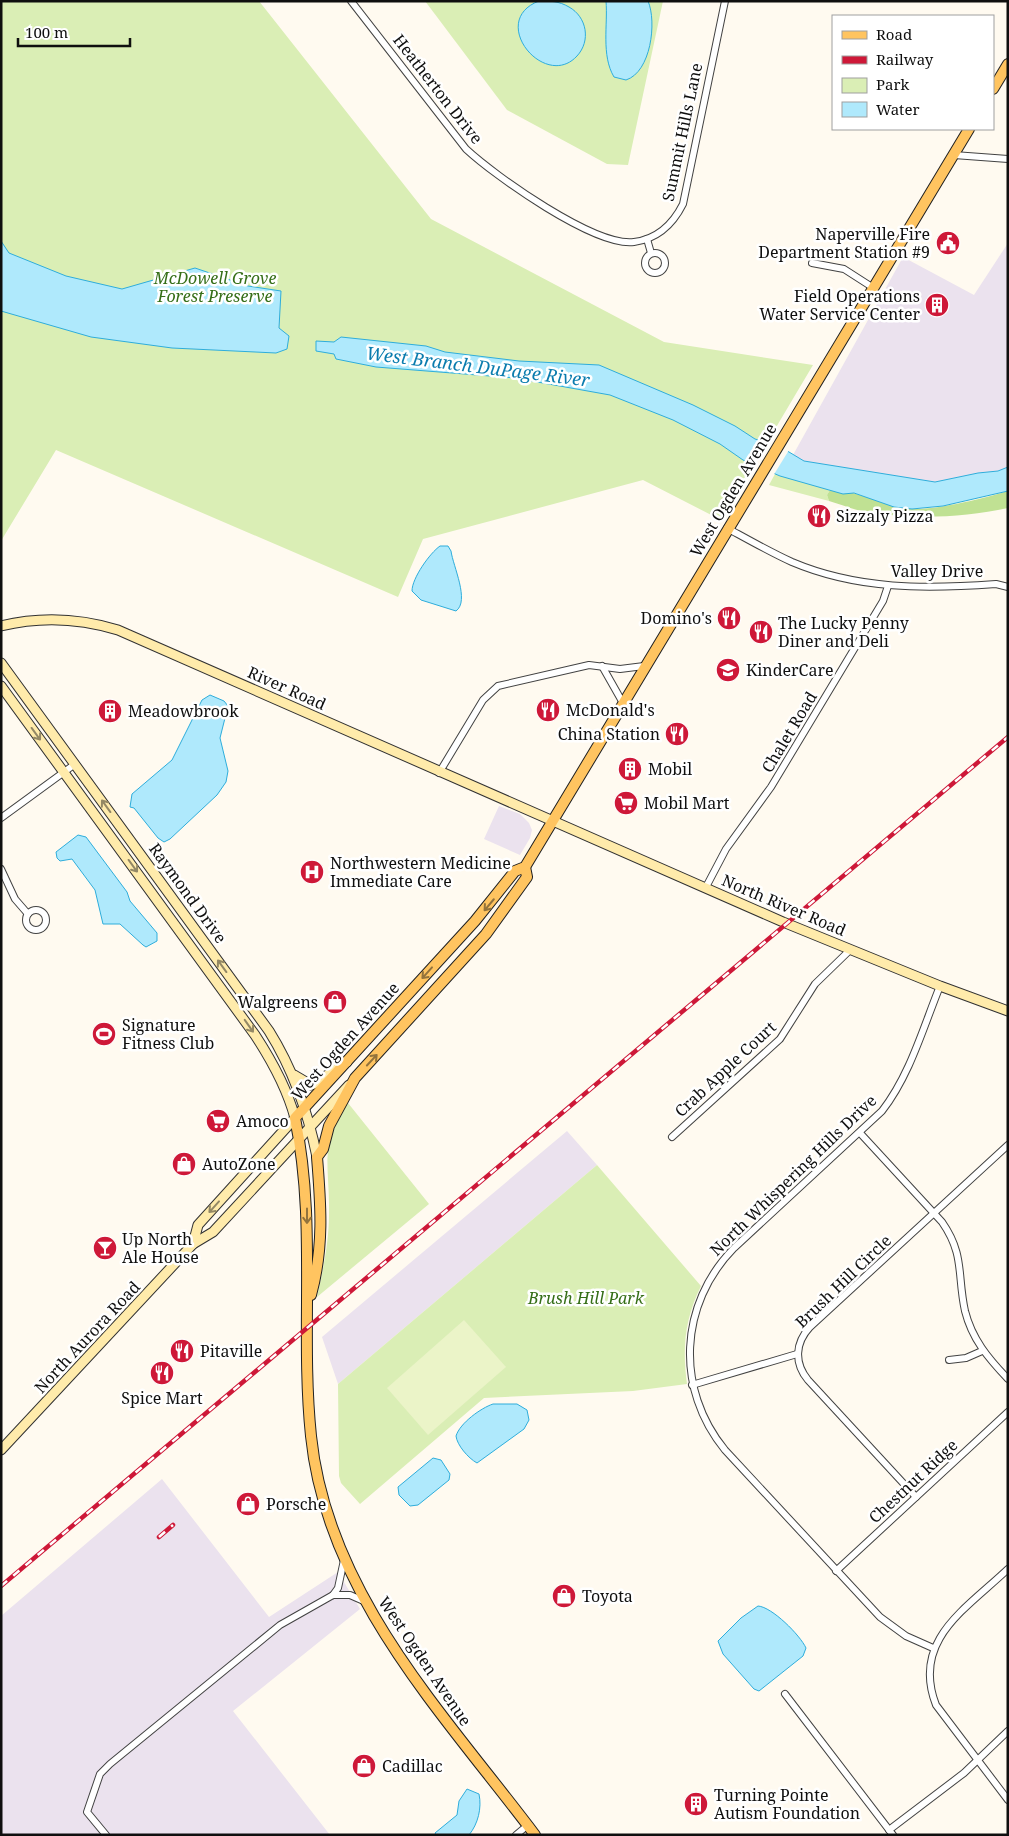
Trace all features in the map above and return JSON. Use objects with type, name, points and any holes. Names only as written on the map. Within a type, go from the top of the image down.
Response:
[{"type":"main road","points":[[994,87],[1008,64]]},
{"type":"main road","name":"West Ogden Avenue","points":[[535,1835],[409,1669],[367,1602],[344,1558],[326,1507],[313,1449],[307,1380],[308,1208],[295,1118],[481,915],[515,871],[525,867],[727,528],[968,130]]},
{"type":"main road","name":"West Ogden Avenue","points":[[402,1028],[500,917],[527,877],[525,867]]},
{"type":"main road","name":"North Aurora Road","points":[[355,1078],[402,1028]]},
{"type":"main road","name":"West Ogden Avenue","points":[[308,1308],[319,1265],[321,1207],[316,1157],[323,1149],[329,1126],[355,1078]]},
{"type":"street","name":"Heatherton Drive","points":[[351,1],[466,149],[484,166],[542,205],[606,238],[620,242],[647,239]]},
{"type":"street","name":"Summit Hills Lane","points":[[647,239],[666,228],[676,217],[683,204],[725,1]]},
{"type":"street","points":[[954,154],[1008,159]]},
{"type":"street","points":[[647,239],[651,254]]},
{"type":"street","points":[[812,263],[844,269],[872,288]]},
{"type":"street","name":"Valley Drive","points":[[727,528],[772,553],[814,570],[856,581],[888,586],[936,588],[996,584],[1008,587]]},
{"type":"street","name":"Chalet Road","points":[[706,887],[726,849],[772,787],[884,602],[888,586]]},
{"type":"street","name":"River Road","points":[[1,626],[31,620],[58,619],[92,623],[118,630],[439,773],[552,821]]},
{"type":"street","name":"Raymond Drive","points":[[1,663],[261,1019],[292,1073],[305,1107],[316,1157]]},
{"type":"street","points":[[439,773],[484,700],[493,689],[574,668],[602,666],[620,669],[644,666]]},
{"type":"street","points":[[602,666],[623,703]]},
{"type":"street","name":"Raymond Drive","points":[[1,686],[255,1034],[286,1091],[295,1118]]},
{"type":"street","points":[[1,818],[75,764]]},
{"type":"street","name":"North River Road","points":[[552,821],[850,950],[1008,1011]]},
{"type":"street","points":[[1,869],[16,898],[28,914]]},
{"type":"street","name":"Crab Apple Court","points":[[672,1137],[780,1039],[815,984],[850,950]]},
{"type":"street","name":"North Whispering Hills Drive","points":[[933,1648],[906,1636],[880,1617],[718,1441],[704,1419],[692,1386],[688,1355],[691,1327],[700,1298],[714,1273],[734,1248],[882,1111],[897,1089],[940,986]]},
{"type":"street","points":[[292,1073],[299,1080],[311,1085],[318,1083],[335,1066],[347,1061]]},
{"type":"street","name":"North Aurora Road","points":[[1,1450],[193,1244],[213,1232],[355,1078]]},
{"type":"street","name":"North Aurora Road","points":[[193,1244],[198,1225],[295,1118]]},
{"type":"street","points":[[860,1133],[934,1213],[952,1236],[956,1245],[965,1310],[982,1351],[1008,1379]]},
{"type":"street","name":"Brush Hill Circle","points":[[916,1497],[808,1380],[801,1370],[797,1354],[798,1347],[810,1327],[1008,1145]]},
{"type":"street","points":[[949,1360],[966,1358],[982,1351]]},
{"type":"street","points":[[692,1386],[797,1354]]},
{"type":"street","name":"Chestnut Ridge","points":[[836,1571],[1008,1412]]},
{"type":"street","points":[[333,1596],[338,1588],[344,1558]]},
{"type":"street","points":[[1008,1569],[949,1624],[933,1648],[929,1681],[936,1705],[1008,1800]]},
{"type":"street","points":[[106,1835],[87,1812],[100,1774],[110,1764],[271,1630],[333,1596],[350,1596],[367,1602]]},
{"type":"street","points":[[785,1694],[891,1832],[977,1760],[1008,1731]]},
{"type":"street","points":[[516,1835],[528,1825]]},
{"type":"shaded area","points":[[1008,243],[1008,467],[998,471],[935,482],[804,461],[793,455],[903,257],[974,295]]},
{"type":"shaded area","points":[[499,806],[520,814],[529,823],[532,830],[530,838],[520,855],[484,839]]},
{"type":"shaded area","points":[[567,1131],[597,1165],[338,1384],[322,1337]]},
{"type":"shaded area","points":[[162,1479],[269,1617],[338,1572],[360,1609],[233,1711],[330,1835],[1,1835],[1,1616]]},
{"type":"green space","name":"McDowell Grove Forest Preserve","points":[[1,1],[259,1],[431,219],[664,342],[813,365],[721,520],[643,480],[423,539],[398,597],[56,450],[1,541]]},
{"type":"green space","points":[[425,1],[663,1],[628,165],[607,164],[507,110]]},
{"type":"green space","points":[[775,474],[830,490],[827,495],[829,501],[769,485]]},
{"type":"green space","points":[[830,490],[853,493],[891,505],[912,509],[947,506],[1008,491],[1008,508],[954,516],[898,516],[862,511],[829,501],[827,495]]},
{"type":"green space","points":[[348,1103],[429,1204],[317,1297],[328,1235],[329,1145],[339,1119]]},
{"type":"green space","name":"Brush Hill Park","points":[[597,1165],[701,1286],[691,1310],[686,1334],[687,1384],[633,1391],[484,1398],[360,1504],[341,1483],[339,1476],[338,1384]]},
{"type":"green space","points":[[464,1320],[506,1367],[428,1435],[387,1388]]},
{"type":"water","points":[[539,1],[565,5],[575,11],[583,23],[585,37],[581,50],[577,56],[564,65],[550,65],[537,59],[526,49],[520,36],[518,23],[524,11]]},
{"type":"water","points":[[606,1],[648,1],[651,10],[652,33],[646,57],[641,67],[626,80],[614,77],[610,68],[606,50]]},
{"type":"water","points":[[1,241],[9,253],[66,276],[122,289],[195,268],[248,286],[281,291],[279,328],[289,336],[287,349],[276,353],[172,348],[91,337],[1,311]]},
{"type":"water","name":"West Branch DuPage River","points":[[341,337],[426,346],[445,352],[519,361],[599,365],[693,405],[735,426],[755,439],[779,446],[804,461],[935,482],[998,471],[1008,467],[1008,491],[943,506],[912,509],[894,507],[854,493],[843,494],[780,476],[743,460],[720,444],[673,420],[610,395],[515,378],[376,367],[336,359],[334,354],[316,351],[316,341],[334,342]]},
{"type":"water","points":[[440,546],[448,546],[451,551],[460,583],[461,600],[460,606],[456,611],[421,600],[412,591],[415,579],[422,566]]},
{"type":"water","points":[[210,695],[224,701],[228,706],[220,738],[228,771],[226,782],[217,795],[170,839],[164,842],[158,838],[134,808],[130,807],[132,794],[172,760],[202,700]]},
{"type":"water","points":[[78,835],[86,837],[127,892],[130,901],[157,933],[157,941],[146,947],[120,924],[103,924],[95,890],[72,859],[60,861],[57,858],[56,852]]},
{"type":"water","points":[[493,1404],[517,1404],[527,1410],[529,1420],[524,1429],[477,1463],[464,1451],[458,1443],[456,1436],[462,1426],[472,1417]]},
{"type":"water","points":[[433,1458],[441,1460],[450,1474],[449,1480],[418,1505],[410,1506],[399,1495],[398,1487]]},
{"type":"water","points":[[758,1606],[771,1611],[785,1622],[806,1648],[803,1656],[759,1691],[754,1689],[723,1654],[718,1641],[741,1618]]},
{"type":"water","points":[[467,1789],[479,1794],[480,1799],[478,1816],[472,1831],[469,1835],[436,1835],[435,1833],[457,1815],[459,1801]]},
{"type":"pier","points":[[766,440],[780,444],[789,450],[773,476],[750,466]]},
{"type":"railway","points":[[1,1586],[1008,737]]},
{"type":"railway","points":[[159,1537],[173,1525]]},
{"type":"place","name":"Naperville Fire Department Station #9","points":[[948,243]]},
{"type":"place","name":"Field Operations Water Service Center","points":[[937,305]]},
{"type":"place","name":"Sizzaly Pizza","points":[[819,516]]},
{"type":"place","name":"Domino's","points":[[729,618]]},
{"type":"place","name":"The Lucky Penny Diner and Deli","points":[[761,632]]},
{"type":"place","name":"KinderCare","points":[[728,670]]},
{"type":"place","name":"McDonald's","points":[[548,710]]},
{"type":"place","name":"Meadowbrook","points":[[110,711]]},
{"type":"place","name":"China Station","points":[[677,734]]},
{"type":"place","name":"Mobil","points":[[630,769]]},
{"type":"place","name":"Mobil Mart","points":[[626,803]]},
{"type":"place","name":"Northwestern Medicine Immediate Care","points":[[312,872]]},
{"type":"place","name":"Walgreens","points":[[335,1002]]},
{"type":"place","name":"Signature Fitness Club","points":[[104,1034]]},
{"type":"place","name":"Amoco","points":[[218,1121]]},
{"type":"place","name":"AutoZone","points":[[184,1164]]},
{"type":"place","name":"Up North Ale House","points":[[105,1248]]},
{"type":"place","name":"Pitaville","points":[[182,1351]]},
{"type":"place","name":"Spice Mart","points":[[162,1373]]},
{"type":"place","name":"Porsche","points":[[248,1504]]},
{"type":"place","name":"Toyota","points":[[564,1596]]},
{"type":"place","name":"Cadillac","points":[[364,1766]]},
{"type":"place","name":"Turning Pointe Autism Foundation","points":[[696,1804]]}]
